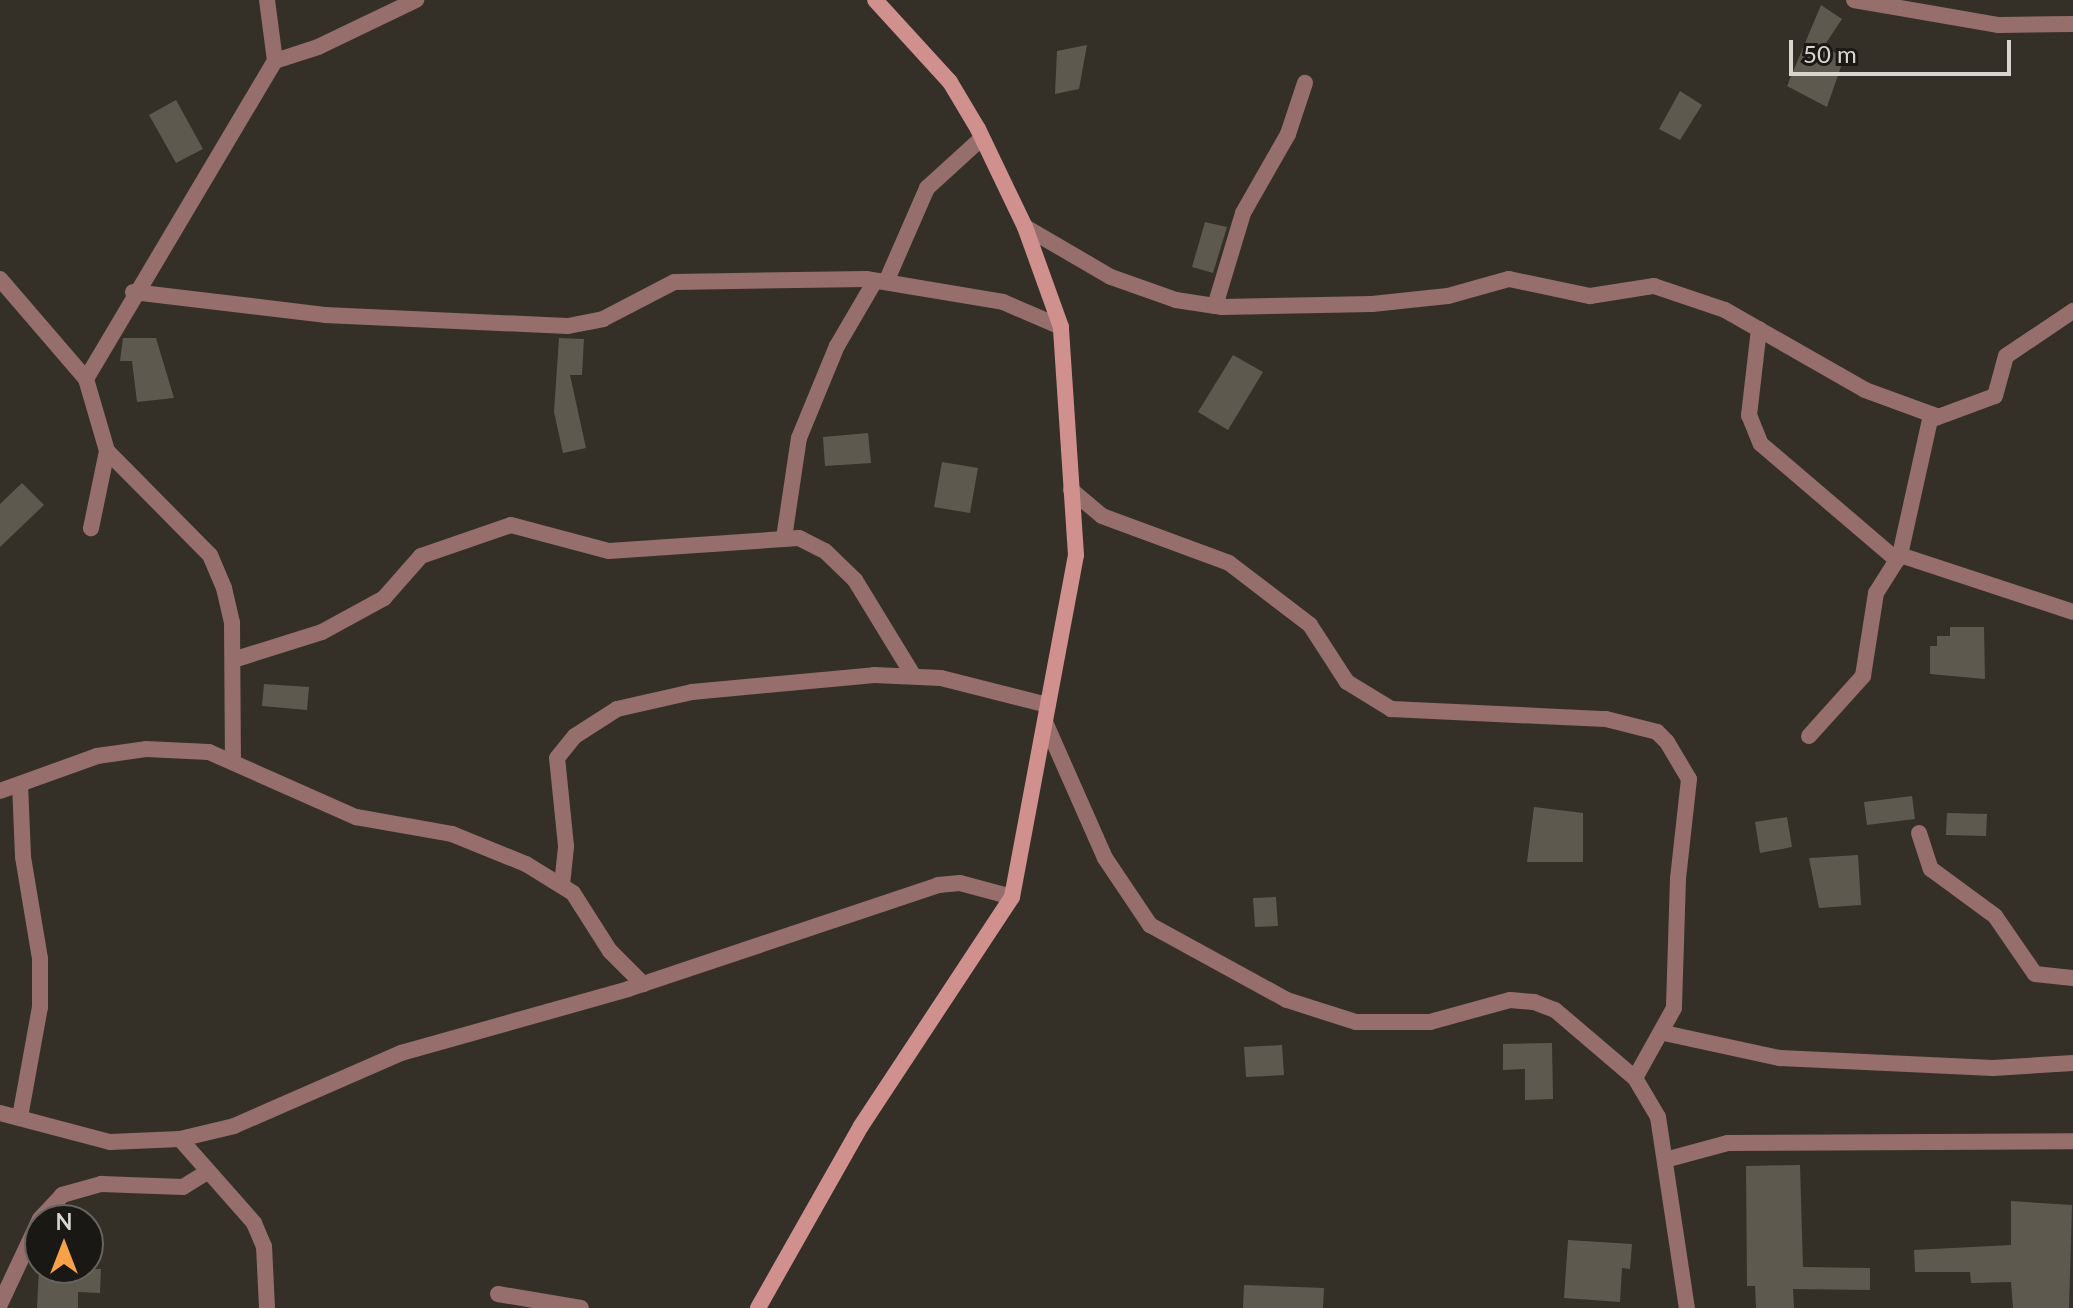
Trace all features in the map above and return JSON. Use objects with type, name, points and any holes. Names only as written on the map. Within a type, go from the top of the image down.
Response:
[{"type":"street","points":[[86,379],[133,292],[275,61],[267,0]]},
{"type":"street","points":[[275,61],[318,47],[416,0]]},
{"type":"street","points":[[758,1308],[861,1126],[1012,897],[1076,555],[1061,327],[1025,227],[982,138],[950,82],[875,0]]},
{"type":"street","points":[[1854,0],[1988,24],[2073,24]]},
{"type":"street","points":[[1215,306],[1243,213],[1288,134],[1305,83]]},
{"type":"street","points":[[784,538],[799,438],[837,346],[881,282],[927,188],[982,138]]},
{"type":"street","points":[[1025,227],[1111,277],[1215,306],[1372,304],[1448,296],[1509,279],[1590,296],[1654,286],[1725,310],[1865,390],[1936,416]]},
{"type":"street","points":[[0,279],[86,379],[107,451],[91,528]]},
{"type":"street","points":[[133,292],[325,315],[568,326],[603,319],[674,282],[881,282],[1003,302],[1061,327]]},
{"type":"street","points":[[1809,736],[1863,676],[1876,593],[1899,557],[1928,425],[1936,416],[1995,396],[2006,356],[2073,311]]},
{"type":"street","points":[[1759,329],[1749,415],[1761,444],[1899,557],[2073,612]]},
{"type":"street","points":[[107,451],[210,555],[232,623],[233,762]]},
{"type":"street","points":[[1071,490],[1102,516],[1229,563],[1310,625],[1347,682],[1391,709],[1606,719],[1657,732],[1689,779],[1678,879],[1674,1008],[1664,1033],[1635,1078]]},
{"type":"street","points":[[233,660],[283,648],[363,612],[421,556],[497,526],[526,525],[586,549],[609,551],[784,538],[825,551],[855,580],[913,675]]},
{"type":"street","points":[[562,885],[566,846],[557,758],[600,718],[643,700],[692,692],[913,675],[1046,713]]},
{"type":"street","points":[[1046,713],[1105,858],[1150,925],[1287,1000],[1356,1022],[1430,1022],[1510,1000],[1534,1002],[1578,1026],[1635,1078],[1658,1117],[1687,1308]]},
{"type":"street","points":[[0,791],[97,756],[146,749],[209,752],[356,817],[488,844],[562,885],[643,984]]},
{"type":"street","points":[[20,784],[23,857],[40,959],[40,1007],[20,1117]]},
{"type":"street","points":[[1919,833],[1931,869],[1995,916],[2035,974],[2073,978]]},
{"type":"street","points":[[0,1113],[110,1142],[180,1139],[234,1126],[401,1053],[643,984],[938,885],[960,883],[1012,897]]},
{"type":"street","points":[[1664,1033],[1780,1058],[1993,1068],[2073,1063]]},
{"type":"street","points":[[180,1139],[254,1223],[264,1246],[267,1308]]},
{"type":"street","points":[[1665,1160],[1695,1148],[1741,1143],[2073,1141]]},
{"type":"street","points":[[0,1304],[40,1219],[62,1195],[101,1184],[183,1187],[207,1172]]},
{"type":"street","points":[[498,1294],[581,1308]]},
{"type":"building","points":[[1821,5],[1842,19],[1824,46],[1844,58],[1827,107],[1787,86]]},
{"type":"building","points":[[1087,45],[1079,89],[1055,94],[1057,51]]},
{"type":"building","points":[[1680,91],[1702,105],[1680,140],[1659,129]]},
{"type":"building","points":[[176,100],[203,149],[176,163],[149,115]]},
{"type":"building","points":[[1205,222],[1227,227],[1213,273],[1192,267]]},
{"type":"building","points":[[123,338],[156,338],[174,398],[137,402],[132,361],[120,361]]},
{"type":"building","points":[[559,338],[584,339],[582,375],[570,375],[586,448],[563,453],[554,412]]},
{"type":"building","points":[[1233,355],[1263,372],[1228,430],[1198,412]]},
{"type":"building","points":[[868,433],[871,463],[825,466],[823,437]]},
{"type":"building","points":[[942,462],[978,468],[970,513],[934,507]]},
{"type":"building","points":[[22,483],[44,505],[0,547],[0,504]]},
{"type":"building","points":[[1950,627],[1984,627],[1985,679],[1930,674],[1930,646],[1937,646],[1937,636],[1950,636]]},
{"type":"building","points":[[264,684],[309,687],[307,710],[262,706]]},
{"type":"building","points":[[1912,796],[1915,819],[1867,825],[1864,802]]},
{"type":"building","points":[[1534,807],[1583,813],[1583,862],[1527,862]]},
{"type":"building","points":[[1947,813],[1987,814],[1986,836],[1946,835]]},
{"type":"building","points":[[1787,817],[1792,847],[1760,853],[1755,822]]},
{"type":"building","points":[[1858,855],[1861,905],[1819,908],[1809,858]]},
{"type":"building","points":[[1276,897],[1278,926],[1255,927],[1253,898]]},
{"type":"building","points":[[1552,1043],[1553,1099],[1525,1100],[1525,1069],[1503,1070],[1503,1044]]},
{"type":"building","points":[[1282,1045],[1284,1075],[1246,1077],[1244,1047]]},
{"type":"building","points":[[1800,1165],[1803,1267],[1870,1268],[1870,1290],[1793,1289],[1794,1308],[1756,1308],[1755,1286],[1747,1286],[1746,1166]]},
{"type":"building","points":[[2011,1201],[2072,1205],[2069,1308],[2013,1308],[2011,1282],[1971,1283],[1970,1272],[1915,1272],[1914,1250],[2011,1245]]},
{"type":"building","points":[[1568,1240],[1632,1244],[1630,1269],[1622,1268],[1620,1302],[1564,1298]]},
{"type":"building","points":[[38,1284],[100,1284],[100,1293],[78,1292],[78,1308],[37,1308]]},
{"type":"building","points":[[1244,1285],[1324,1288],[1323,1308],[1243,1308]]}]
